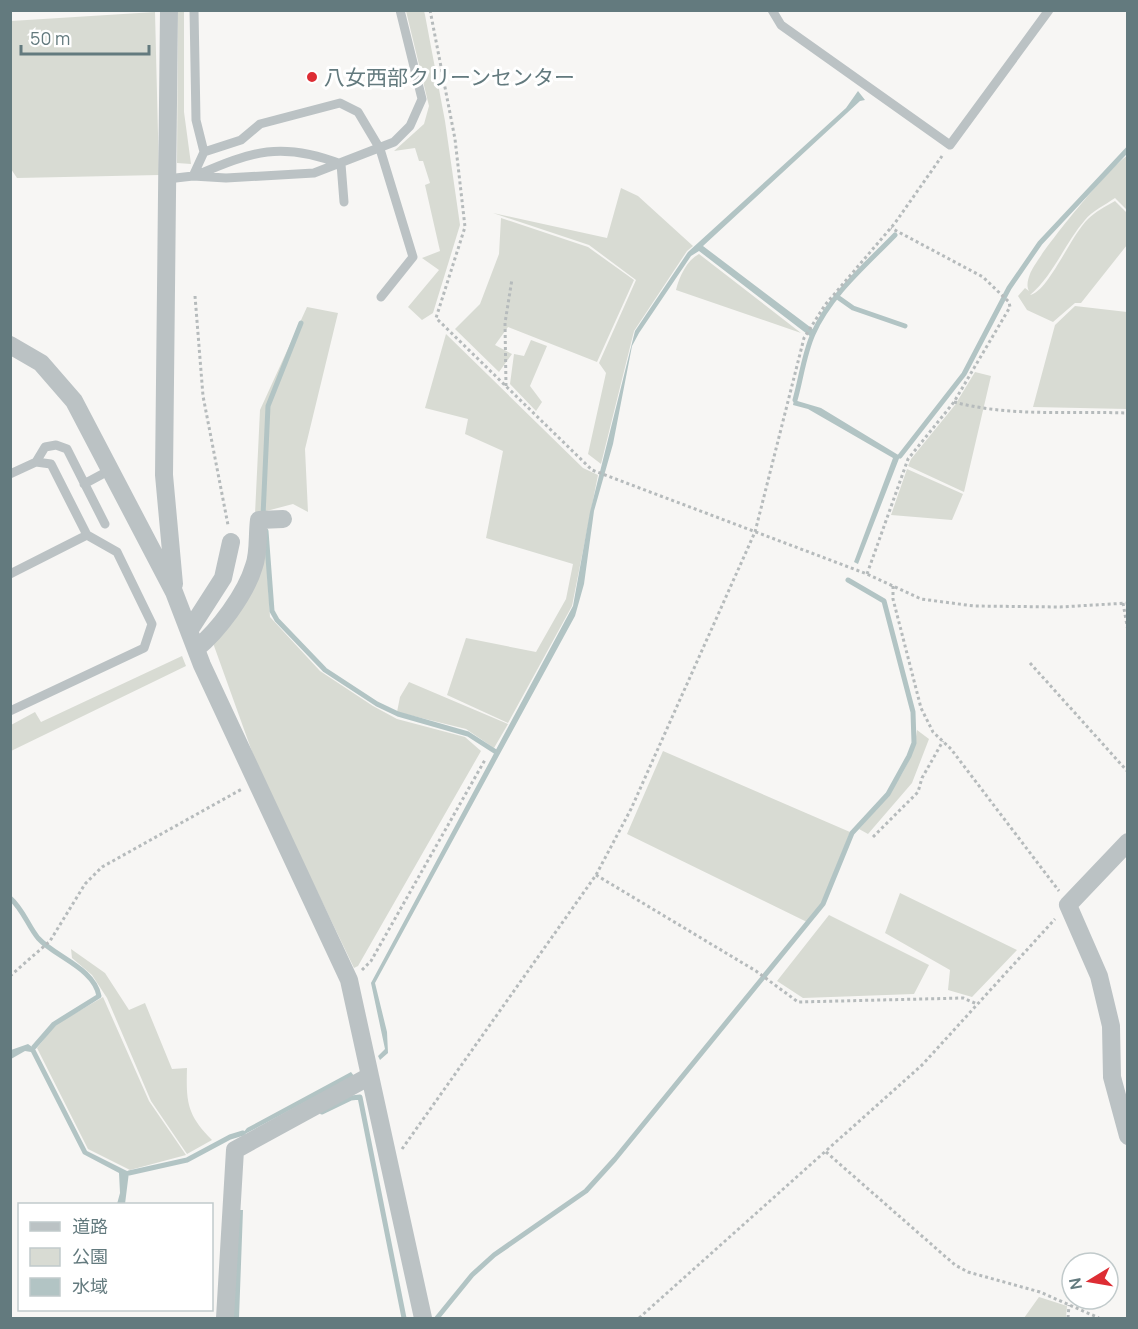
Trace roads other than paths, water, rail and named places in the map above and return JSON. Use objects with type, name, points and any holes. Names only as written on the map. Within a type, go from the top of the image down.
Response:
[{"type":"street","points":[[169,10],[164,475],[174,592]]},
{"type":"street","points":[[10,345],[41,363],[74,401],[174,592],[196,649],[256,782],[350,981],[423,1318]]},
{"type":"street","points":[[196,649],[213,634],[247,584],[255,565],[258,520],[283,519]]},
{"type":"street","points":[[189,631],[223,578],[231,542]]},
{"type":"street","points":[[1128,842],[1068,904],[1099,976],[1111,1026],[1112,1077],[1128,1136]]},
{"type":"street","points":[[225,1318],[235,1150],[370,1076]]},
{"type":"lane","points":[[193,177],[204,152],[196,120],[194,10]]},
{"type":"lane","points":[[167,179],[314,173],[394,142],[410,126],[423,99],[399,10]]},
{"type":"lane","points":[[772,10],[781,25],[950,145],[1049,10]]},
{"type":"lane","points":[[204,152],[241,140],[260,124],[340,103],[358,112],[380,149],[413,257],[381,297]]},
{"type":"lane","points":[[193,177],[224,163],[267,151],[291,150],[341,164]]},
{"type":"lane","points":[[341,164],[344,202]]},
{"type":"lane","points":[[36,462],[45,447],[56,444],[67,449],[105,524]]},
{"type":"lane","points":[[10,474],[36,462],[51,464],[87,535],[117,552],[152,624],[144,648],[10,711]]},
{"type":"lane","points":[[84,483],[110,470]]},
{"type":"lane","points":[[10,574],[87,535]]},
{"type":"water","points":[[858,91],[865,100],[860,101],[703,246],[814,330],[811,337],[699,251],[691,256],[632,346],[613,444],[594,511],[584,584],[575,616],[375,983],[387,1032],[388,1053],[380,1060],[378,1056],[385,1049],[371,983],[573,606],[590,512],[635,331],[688,252],[846,108]]},
{"type":"water","points":[[794,400],[821,408],[900,456],[858,564],[854,562],[893,458],[808,409],[793,405]]},
{"type":"water","points":[[28,1044],[35,1049],[87,1151],[129,1172],[125,1203],[117,1203],[120,1193],[119,1173],[83,1154],[31,1052],[25,1051],[11,1059],[11,1050]]},
{"type":"water","points":[[351,1072],[354,1076],[245,1134],[243,1133],[247,1128]]},
{"type":"water","points":[[237,1210],[243,1210],[239,1318],[233,1318]]},
{"type":"waterway","points":[[900,456],[964,374],[1009,288],[1040,243],[1128,149]]},
{"type":"waterway","points":[[795,400],[807,350],[820,320],[839,293],[895,235]]},
{"type":"waterway","points":[[836,296],[853,308],[905,326]]},
{"type":"waterway","points":[[263,516],[268,406],[301,323]]},
{"type":"waterway","points":[[266,531],[272,611],[277,620],[325,670],[377,704],[398,714],[468,734],[496,752]]},
{"type":"waterway","points":[[437,1318],[472,1275],[494,1255],[586,1191],[615,1159],[823,904],[852,833],[888,794],[914,743],[913,712],[884,601],[848,580]]},
{"type":"waterway","points":[[10,898],[38,938],[82,970],[96,986],[99,996],[54,1024],[34,1047]]},
{"type":"waterway","points":[[322,1112],[351,1098],[360,1097],[404,1318]]},
{"type":"waterway","points":[[129,1173],[187,1160],[230,1137],[243,1133]]},
{"type":"place","name":"八女西部クリーンセンター","points":[[312,77]]}]
